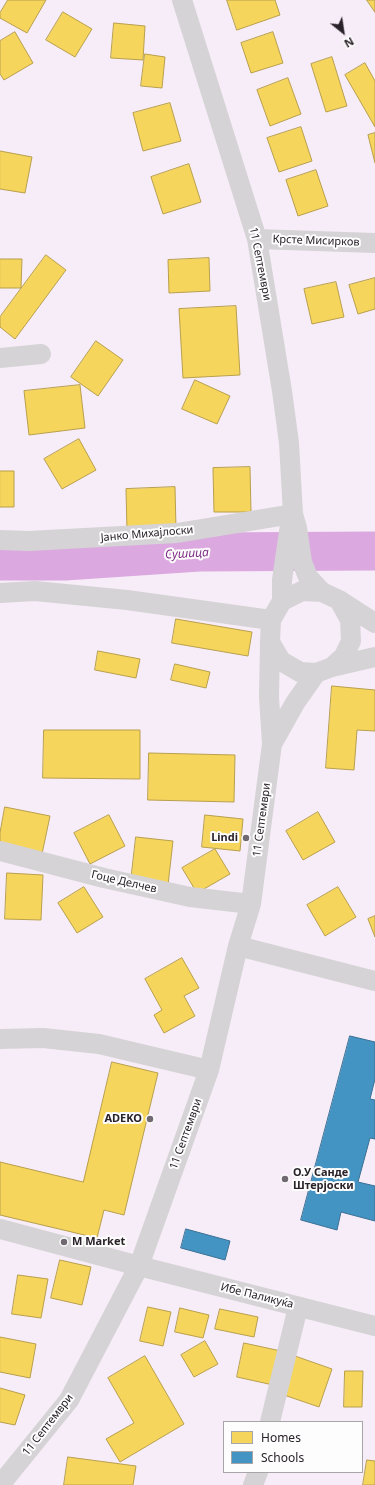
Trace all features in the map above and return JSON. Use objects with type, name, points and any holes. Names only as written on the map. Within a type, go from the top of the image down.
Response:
[{"type":"street","name":"11 Септември","points":[[182,0],[257,239],[281,383],[289,443],[294,523],[302,562],[308,576],[331,596]]},
{"type":"street","name":"Крсте Мисирков","points":[[257,239],[375,243]]},
{"type":"street","points":[[0,358],[41,354]]},
{"type":"street","name":"11 Септември","points":[[282,601],[282,580],[294,523]]},
{"type":"street","name":"Јанко Михајлоски","points":[[0,540],[29,542],[177,533],[294,523]]},
{"type":"street","points":[[0,592],[35,591],[127,600],[271,620]]},
{"type":"street","points":[[375,623],[331,596],[302,591],[282,601],[271,620],[270,642],[281,661],[300,672],[324,670],[375,658]]},
{"type":"street","points":[[324,670],[344,656],[351,641],[350,620],[331,596]]},
{"type":"street","name":"11 Септември","points":[[0,1485],[69,1400],[139,1266],[209,1070],[238,946],[251,904],[272,744],[269,698],[270,642]]},
{"type":"street","name":"11 Септември","points":[[272,744],[295,703],[324,670]]},
{"type":"street","name":"Гоце Делчев","points":[[0,851],[104,878],[190,897],[251,904]]},
{"type":"street","points":[[238,946],[375,981]]},
{"type":"street","points":[[0,1039],[42,1038],[98,1044],[209,1070]]},
{"type":"street","name":"Ибе Паликуќа","points":[[0,1229],[375,1326]]},
{"type":"street","points":[[270,1421],[298,1307]]},
{"type":"street","points":[[253,1485],[258,1473]]},
{"type":"building: Homes","points":[[8,0],[46,0],[27,33],[0,18],[0,13]]},
{"type":"building: Homes","points":[[227,0],[275,0],[280,15],[237,30]]},
{"type":"building: Homes","points":[[367,0],[375,0],[375,12]]},
{"type":"building: Homes","points":[[63,12],[92,29],[75,57],[46,40]]},
{"type":"building: Homes","points":[[114,23],[145,26],[143,60],[111,58]]},
{"type":"building: Homes","points":[[15,32],[33,63],[4,80],[0,74],[0,41]]},
{"type":"building: Homes","points":[[273,32],[283,63],[251,73],[241,43]]},
{"type":"building: Homes","points":[[145,54],[165,57],[162,88],[141,86]]},
{"type":"building: Homes","points":[[332,57],[347,106],[326,112],[311,64]]},
{"type":"building: Homes","points":[[365,63],[375,81],[375,127],[345,75]]},
{"type":"building: Homes","points":[[288,78],[301,114],[270,126],[257,90]]},
{"type":"building: Homes","points":[[170,103],[181,141],[143,151],[133,113]]},
{"type":"building: Homes","points":[[301,127],[312,161],[279,172],[267,138]]},
{"type":"building: Homes","points":[[375,133],[375,163],[368,135]]},
{"type":"building: Homes","points":[[0,151],[32,157],[25,193],[0,189]]},
{"type":"building: Homes","points":[[189,164],[201,202],[163,214],[151,177]]},
{"type":"building: Homes","points":[[316,170],[328,206],[298,216],[286,180]]},
{"type":"building: Homes","points":[[46,255],[66,270],[15,339],[0,327],[0,317]]},
{"type":"building: Homes","points":[[209,258],[210,291],[169,293],[168,260]]},
{"type":"building: Homes","points":[[0,259],[22,259],[21,288],[0,288]]},
{"type":"building: Homes","points":[[375,278],[375,309],[358,314],[349,285]]},
{"type":"building: Homes","points":[[336,282],[344,317],[312,324],[304,289]]},
{"type":"building: Homes","points":[[236,306],[240,375],[183,378],[179,309]]},
{"type":"building: Homes","points":[[96,341],[123,360],[98,396],[71,377]]},
{"type":"building: Homes","points":[[195,380],[230,396],[217,424],[182,409]]},
{"type":"building: Homes","points":[[80,385],[85,428],[29,435],[24,391]]},
{"type":"building: Homes","points":[[79,439],[96,470],[62,489],[44,459]]},
{"type":"building: Homes","points":[[250,467],[251,512],[214,512],[213,468]]},
{"type":"building: Homes","points":[[0,471],[14,471],[14,507],[0,507]]},
{"type":"building: Homes","points":[[175,487],[176,529],[127,531],[126,489]]},
{"type":"building: Homes","points":[[176,619],[252,632],[248,656],[172,643]]},
{"type":"building: Homes","points":[[98,651],[140,659],[136,678],[95,670]]},
{"type":"building: Homes","points":[[175,664],[210,672],[206,688],[171,680]]},
{"type":"building: Homes","points":[[332,686],[375,690],[375,731],[357,730],[354,770],[326,768]]},
{"type":"building: Homes","points":[[44,730],[140,730],[140,779],[43,778]]},
{"type":"building: Homes","points":[[149,753],[235,755],[234,802],[148,800]]},
{"type":"building: Homes","points":[[5,807],[50,816],[42,854],[0,845],[0,833]]},
{"type":"building: Homes","points":[[318,812],[335,842],[303,860],[286,831]]},
{"type":"building: Homes","points":[[109,815],[125,846],[90,864],[74,833]]},
{"type":"building: Homes","points":[[205,815],[243,819],[240,851],[202,847]]},
{"type":"building: Homes","points":[[136,837],[173,841],[168,885],[131,881]]},
{"type":"building: Homes","points":[[215,849],[230,874],[197,893],[182,868]]},
{"type":"building: Homes","points":[[7,873],[43,875],[41,920],[5,919]]},
{"type":"building: Homes","points":[[84,887],[103,917],[77,933],[58,903]]},
{"type":"building: Homes","points":[[338,887],[356,917],[325,936],[307,905]]},
{"type":"building: Homes","points":[[375,916],[375,937],[368,919]]},
{"type":"building: Homes","points":[[182,958],[199,988],[184,996],[195,1016],[164,1033],[154,1015],[162,1010],[145,979]]},
{"type":"building: Homes","points":[[112,1062],[158,1073],[124,1215],[104,1210],[97,1238],[0,1215],[0,1162],[83,1182]]},
{"type":"building: Homes","points":[[60,1260],[91,1267],[82,1305],[51,1298]]},
{"type":"building: Homes","points":[[18,1275],[48,1279],[41,1318],[12,1314]]},
{"type":"building: Homes","points":[[148,1307],[171,1312],[163,1346],[140,1341]]},
{"type":"building: Homes","points":[[180,1308],[209,1315],[203,1338],[175,1332]]},
{"type":"building: Homes","points":[[220,1309],[258,1317],[254,1337],[215,1329]]},
{"type":"building: Homes","points":[[0,1337],[36,1344],[30,1378],[0,1372]]},
{"type":"building: Homes","points":[[205,1341],[218,1364],[194,1377],[181,1355]]},
{"type":"building: Homes","points":[[244,1343],[281,1351],[273,1385],[237,1377]]},
{"type":"building: Homes","points":[[145,1356],[184,1424],[120,1462],[106,1439],[134,1423],[108,1378]]},
{"type":"building: Homes","points":[[295,1356],[332,1369],[319,1407],[281,1394]]},
{"type":"building: Homes","points":[[345,1371],[363,1371],[362,1407],[344,1407]]},
{"type":"building: Homes","points":[[0,1388],[25,1395],[15,1425],[0,1422]]},
{"type":"building: Homes","points":[[68,1457],[136,1466],[133,1485],[64,1485]]},
{"type":"building: Homes","points":[[367,1460],[375,1461],[375,1485],[363,1485]]},
{"type":"building: Schools","name":"О.У Санде Штерјоски","points":[[350,1036],[375,1042],[375,1079],[370,1099],[375,1100],[375,1139],[370,1138],[358,1182],[375,1186],[375,1221],[341,1212],[337,1230],[301,1220]]},
{"type":"building: Schools","points":[[186,1229],[230,1241],[225,1260],[181,1248]]},
{"type":"waterway","name":"Сушица","points":[[0,561],[65,561],[199,552],[375,551]]},
{"type":"place","name":"Lindi","points":[[246,838]]},
{"type":"place","name":"ADEKO","points":[[150,1119]]},
{"type":"place","name":"О.У Санде Штерјоски","points":[[285,1179]]},
{"type":"place","name":"M Market","points":[[64,1242]]}]
